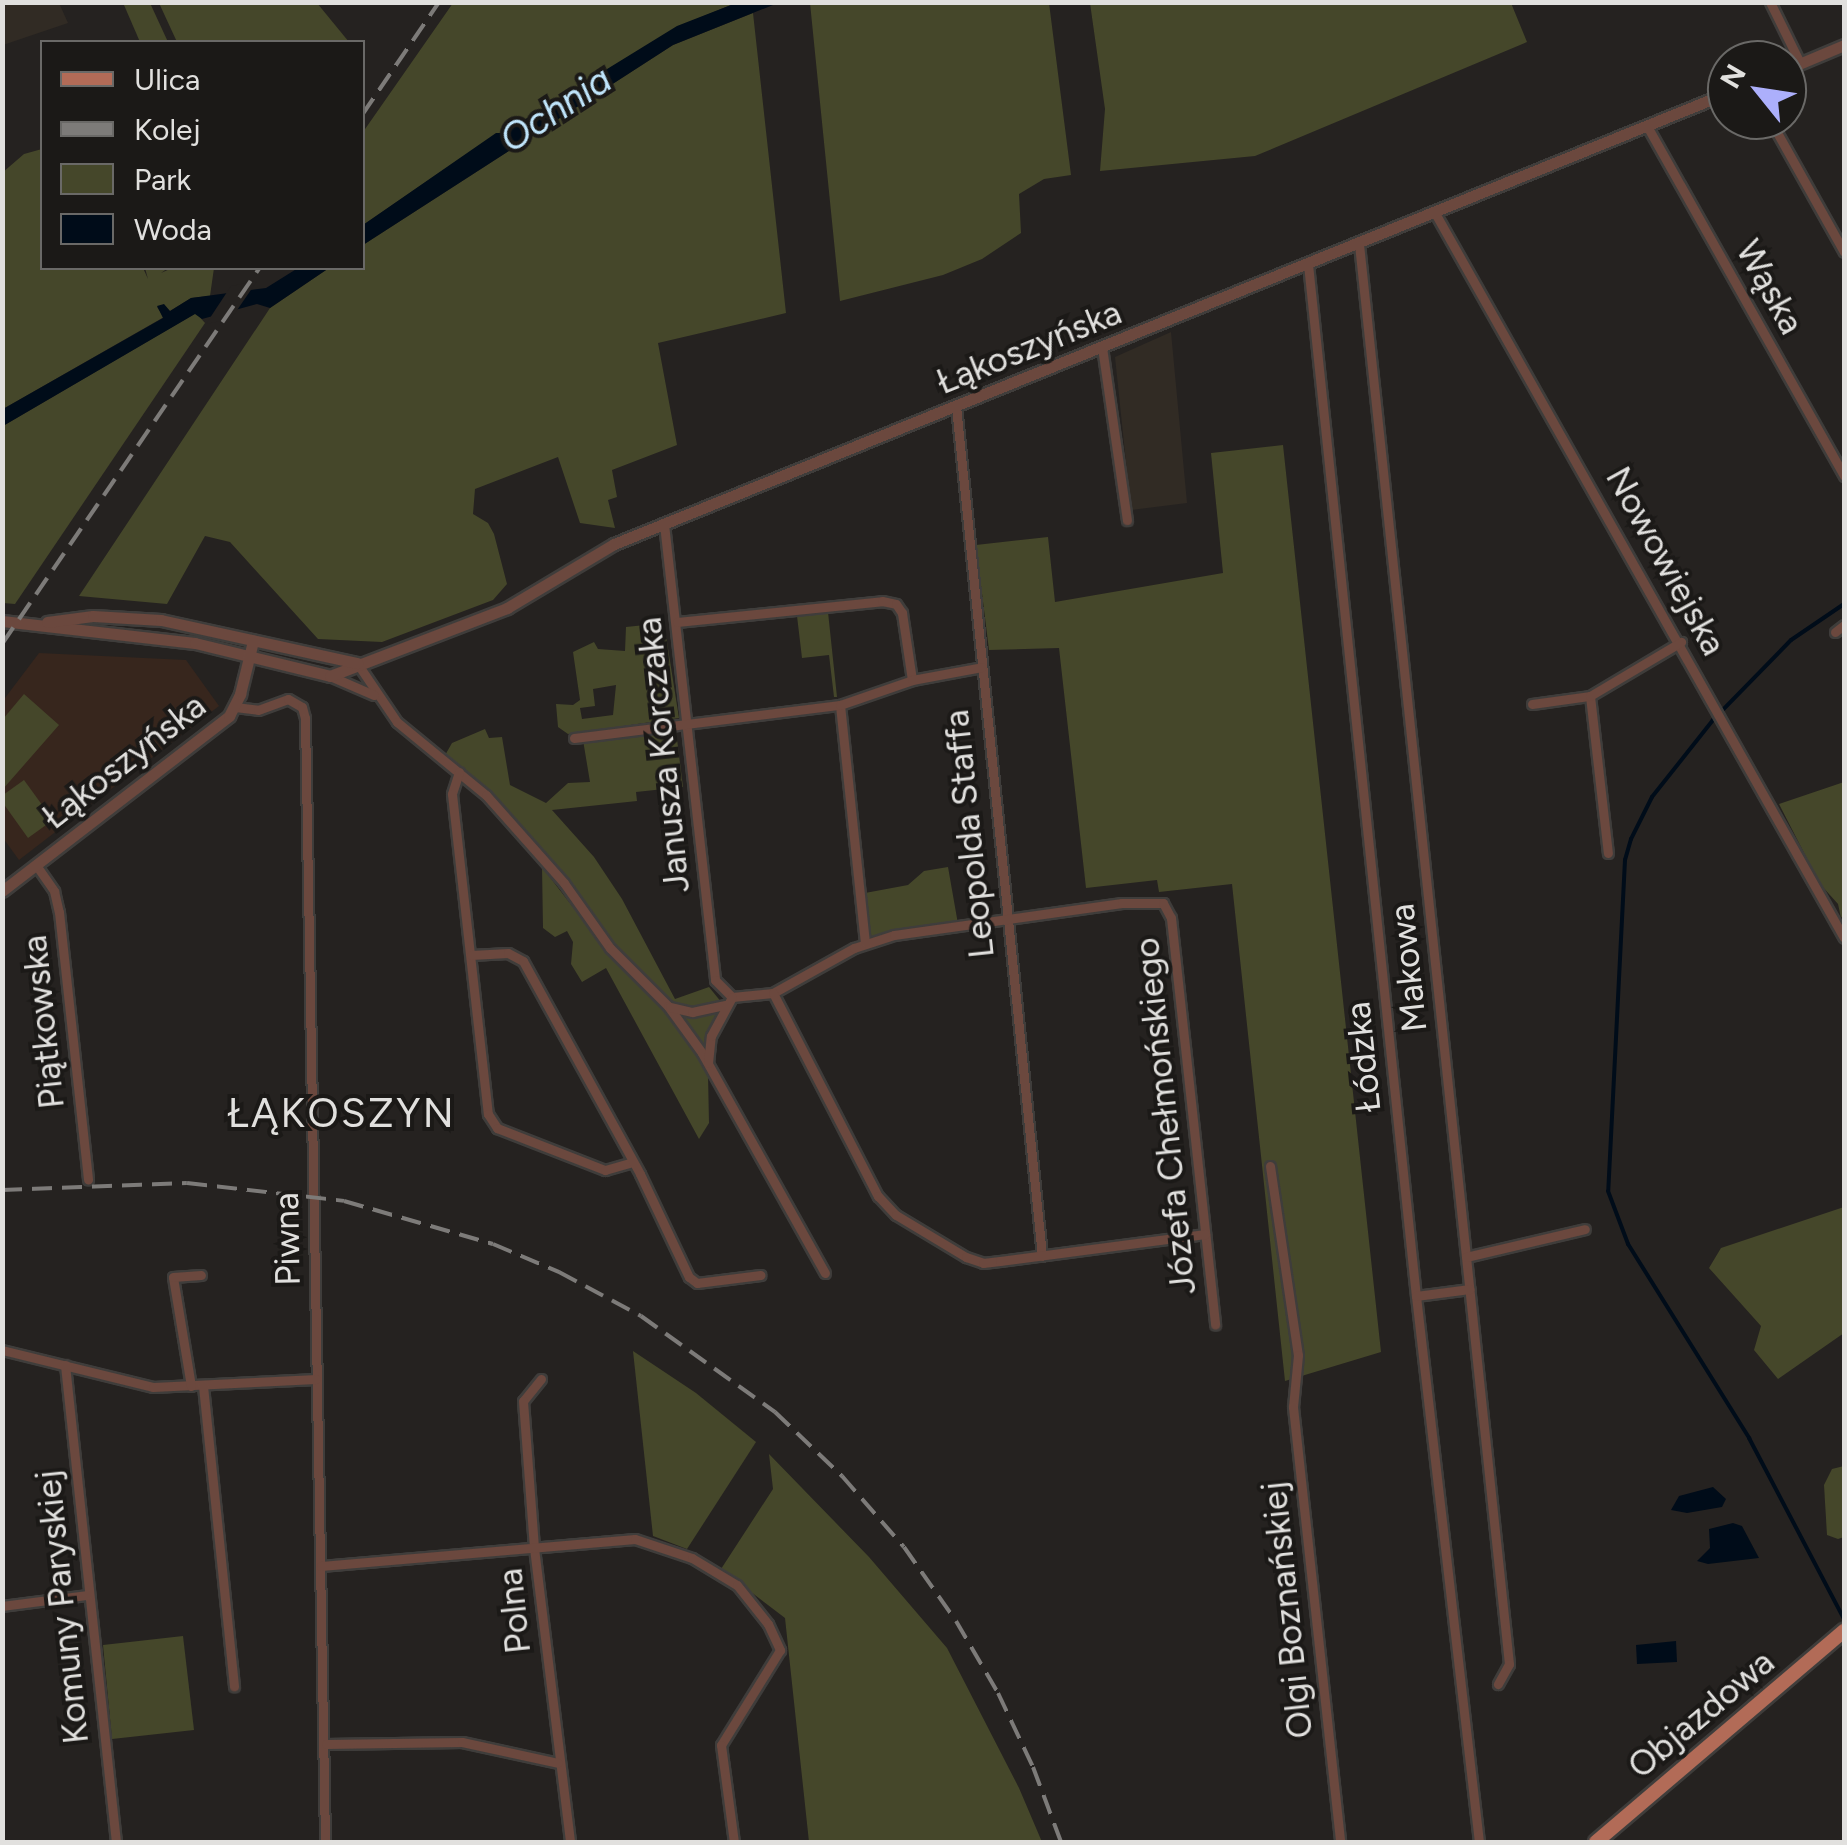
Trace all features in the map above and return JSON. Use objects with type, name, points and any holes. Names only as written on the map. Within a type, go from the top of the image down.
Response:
[{"type":"main road","name":"Objazdowa","points":[[1596,1842],[1844,1630]]},
{"type":"street","points":[[1770,2],[1789,40]]},
{"type":"street","points":[[1807,60],[1844,45]]},
{"type":"street","name":"Łąkoszyńska","points":[[330,676],[506,608],[614,544],[1707,101]]},
{"type":"street","name":"Wąska","points":[[1647,126],[1844,476]]},
{"type":"street","points":[[1781,140],[1844,252]]},
{"type":"street","name":"Nowowiejska","points":[[1435,213],[1844,938]]},
{"type":"street","name":"Makowa","points":[[1359,244],[1509,1664],[1498,1684]]},
{"type":"street","name":"Łódzka","points":[[1308,264],[1416,1296],[1478,1841]]},
{"type":"street","points":[[1102,347],[1127,520]]},
{"type":"street","name":"Leopolda Staffa","points":[[956,406],[1005,922],[1042,1256]]},
{"type":"street","name":"Janusza Korczaka","points":[[664,524],[715,980],[729,1001]]},
{"type":"street","points":[[677,622],[882,601],[896,604],[902,614],[912,680]]},
{"type":"street","points":[[44,622],[93,616],[161,620],[357,663],[376,696],[409,735],[459,772],[564,882],[610,948],[668,1006],[708,1068],[825,1274]]},
{"type":"street","points":[[2,621],[44,622],[196,643],[330,676],[376,696]]},
{"type":"street","points":[[1834,632],[1844,626]]},
{"type":"street","name":"Łąkoszyńska","points":[[2,891],[216,729],[235,706],[253,641]]},
{"type":"street","points":[[1532,704],[1590,696],[1680,642]]},
{"type":"street","points":[[357,663],[354,676],[361,689]]},
{"type":"street","points":[[574,738],[840,705],[912,680],[982,667]]},
{"type":"street","points":[[1590,696],[1608,854]]},
{"type":"street","name":"Piwna","points":[[235,706],[258,710],[288,699],[302,706],[306,718],[325,1842]]},
{"type":"street","points":[[840,705],[865,943]]},
{"type":"street","points":[[459,772],[452,794],[488,1114],[498,1128],[605,1170],[633,1162]]},
{"type":"street","name":"Piątkowska","points":[[36,865],[54,891],[59,912],[88,1179]]},
{"type":"street","name":"Józefa Chełmońskiego","points":[[1005,922],[1122,903],[1163,904],[1171,918],[1215,1325]]},
{"type":"street","points":[[668,1006],[692,1012],[772,993],[865,943],[894,935],[1005,922]]},
{"type":"street","points":[[471,955],[508,954],[523,961],[633,1162],[689,1277],[697,1283],[760,1275]]},
{"type":"street","points":[[772,993],[878,1196],[896,1215],[976,1262],[1205,1234]]},
{"type":"street","points":[[708,1068],[711,1036],[729,1001]]},
{"type":"street","name":"Olgi Boznańskiej","points":[[1270,1166],[1298,1371],[1293,1407],[1340,1842]]},
{"type":"street","points":[[1466,1257],[1585,1229]]},
{"type":"street","points":[[191,1386],[173,1277],[201,1275]]},
{"type":"street","points":[[1416,1296],[1470,1289]]},
{"type":"street","points":[[2,1350],[152,1387],[316,1378]]},
{"type":"street","name":"Komuny Paryskiej","points":[[65,1365],[116,1842]]},
{"type":"street","name":"Polna","points":[[540,1380],[523,1401],[534,1548],[570,1842]]},
{"type":"street","points":[[203,1386],[234,1686]]},
{"type":"street","points":[[321,1566],[635,1539],[663,1546],[737,1585],[768,1624],[780,1650],[721,1745],[734,1842]]},
{"type":"street","points":[[2,1606],[87,1596]]},
{"type":"street","points":[[326,1744],[462,1742],[558,1762]]},
{"type":"shaded area","points":[[2,3],[59,3],[68,23],[3,45]]},
{"type":"shaded area","points":[[1171,332],[1187,503],[1131,510],[1115,357]]},
{"type":"shaded area","points":[[39,653],[186,660],[219,706],[19,860],[3,838],[2,702]]},
{"type":"green space","points":[[150,3],[167,40],[139,40],[124,5]]},
{"type":"green space","points":[[159,3],[317,3],[347,40],[176,40]]},
{"type":"green space","points":[[453,3],[736,3],[677,27],[496,134],[365,224],[365,129]]},
{"type":"green space","points":[[810,3],[1049,3],[1071,175],[1044,179],[1019,194],[1021,233],[982,259],[943,275],[840,301]]},
{"type":"green space","points":[[1090,3],[1511,3],[1527,42],[1255,156],[1100,171],[1105,109]]},
{"type":"green space","points":[[753,13],[786,313],[658,343],[677,445],[612,470],[617,497],[608,500],[615,528],[580,523],[558,457],[475,489],[473,514],[488,523],[494,534],[507,584],[493,600],[382,642],[318,639],[230,542],[205,536],[167,604],[79,596],[270,308],[326,270],[365,270],[365,244],[673,45]]},
{"type":"green space","points":[[40,150],[40,270],[144,270],[148,279],[146,270],[214,270],[210,296],[191,298],[170,311],[157,307],[164,317],[3,409],[2,173],[24,154]]},
{"type":"green space","points":[[196,313],[205,323],[15,604],[3,603],[3,426]]},
{"type":"green space","points":[[1283,445],[1381,1352],[1285,1381],[1232,884],[1159,892],[1157,880],[1086,888],[1059,648],[989,650],[976,545],[1048,537],[1055,602],[1223,573],[1211,453]]},
{"type":"green space","points":[[828,612],[837,697],[829,655],[802,658],[797,616]]},
{"type":"green space","points":[[664,623],[679,718],[568,734],[558,727],[556,704],[573,705],[580,700],[573,652],[594,642],[598,649],[625,651],[626,627]],"holes":[[[616,685],[613,715],[582,719],[580,708],[595,706],[593,689]]]},
{"type":"green space","points":[[24,694],[59,725],[3,789],[3,719]]},
{"type":"green space","points":[[485,729],[489,738],[502,737],[510,785],[546,803],[568,783],[590,782],[583,740],[676,731],[683,787],[636,792],[637,801],[552,810],[594,857],[622,899],[675,999],[709,987],[722,1003],[705,1055],[629,967],[567,883],[444,757],[452,743]]},
{"type":"green space","points":[[24,780],[53,820],[28,838],[3,803],[3,795]]},
{"type":"green space","points":[[1844,782],[1841,918],[1838,904],[1820,884],[1779,804]]},
{"type":"green space","points":[[542,867],[606,950],[664,1008],[703,1061],[708,1074],[709,1123],[699,1139],[606,968],[582,982],[571,964],[573,942],[567,931],[555,937],[543,928]]},
{"type":"green space","points":[[948,867],[958,924],[868,938],[865,893],[908,885],[924,871]]},
{"type":"green space","points":[[1844,1207],[1844,1333],[1778,1379],[1754,1350],[1761,1326],[1709,1268],[1721,1248]]},
{"type":"green space","points":[[633,1351],[696,1393],[756,1442],[687,1549],[653,1536]]},
{"type":"green space","points":[[769,1454],[869,1557],[947,1648],[1019,1788],[1042,1842],[809,1842],[785,1618],[721,1569],[773,1489]]},
{"type":"green space","points":[[1844,1466],[1844,1537],[1838,1539],[1827,1535],[1824,1485],[1832,1469]]},
{"type":"green space","points":[[183,1636],[194,1730],[112,1739],[103,1645]]},
{"type":"water","name":"Ochnia","points":[[736,3],[778,3],[673,45],[365,244],[365,224],[496,133],[503,133],[677,26]]},
{"type":"water","points":[[295,270],[326,270],[270,308],[257,304],[202,319],[195,314],[3,426],[3,409],[163,318],[157,306],[164,304],[170,311],[191,298],[266,288]]},
{"type":"water","points":[[1713,1487],[1726,1499],[1722,1507],[1687,1513],[1671,1510],[1679,1496]]},
{"type":"water","points":[[1733,1523],[1742,1526],[1759,1558],[1708,1564],[1697,1561],[1710,1548],[1709,1529]]},
{"type":"water","points":[[1676,1641],[1677,1662],[1637,1664],[1636,1645]]},
{"type":"pier","points":[[257,281],[231,319],[206,324],[231,286]]},
{"type":"waterway","points":[[1844,604],[1791,640],[1713,720],[1652,797],[1631,839],[1625,860],[1608,1191],[1628,1244],[1749,1438],[1844,1619]]},
{"type":"railway","points":[[365,111],[439,2]]},
{"type":"railway","points":[[2,644],[258,270]]},
{"type":"railway","points":[[2,1190],[187,1183],[344,1201],[493,1244],[559,1272],[641,1316],[775,1412],[842,1476],[904,1547],[956,1621],[998,1693],[1033,1767],[1061,1842]]},
{"type":"district","name":"ŁĄKOSZYN","points":[[342,1113]]}]
